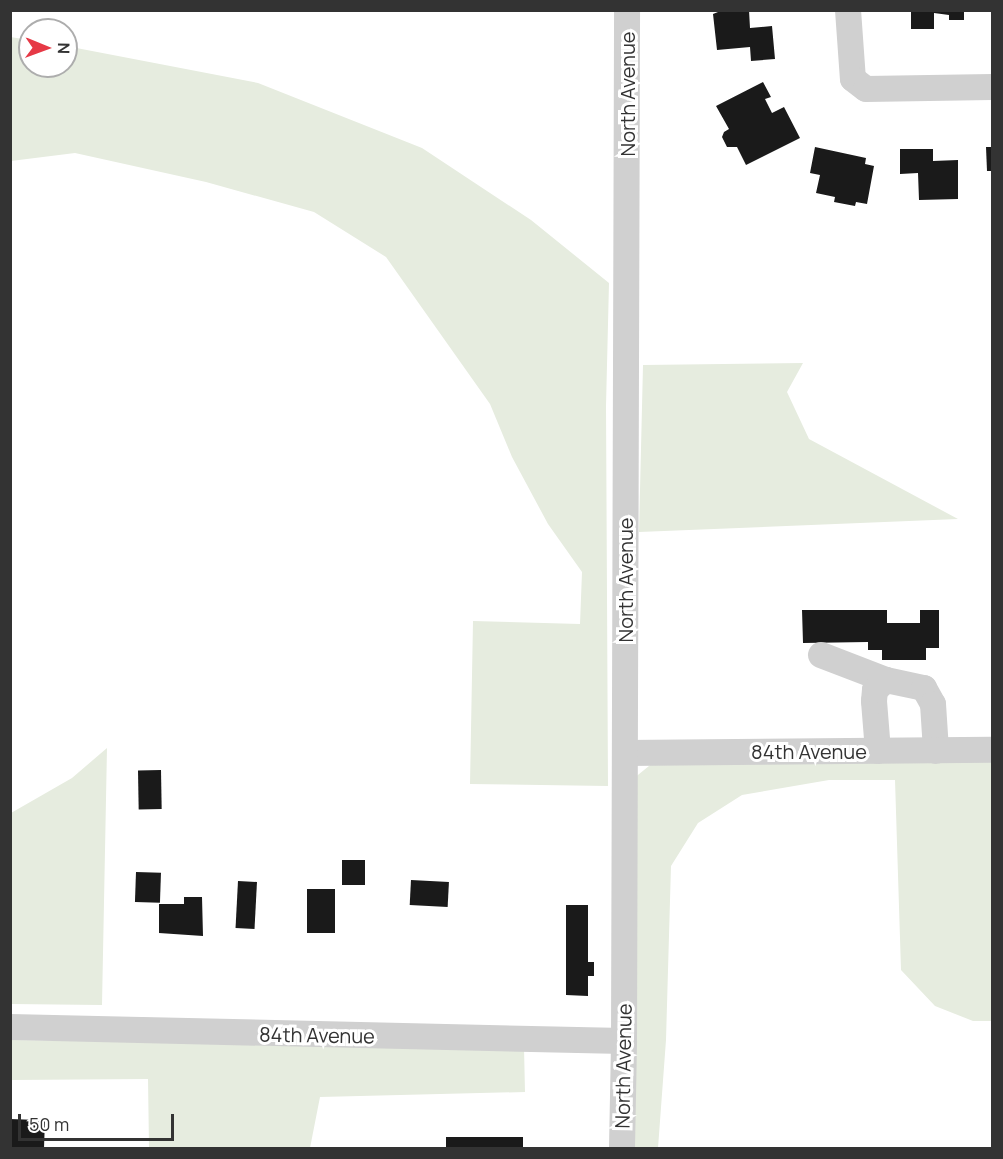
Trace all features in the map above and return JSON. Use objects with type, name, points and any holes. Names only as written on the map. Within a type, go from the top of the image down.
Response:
[{"type":"street","name":"North Avenue","points":[[622,1149],[627,10]]},
{"type":"street","points":[[848,10],[854,79],[866,89],[993,87]]},
{"type":"street","points":[[821,655],[886,680],[924,688],[933,704],[936,751]]},
{"type":"street","points":[[878,751],[874,701],[876,690],[886,680]]},
{"type":"street","name":"84th Avenue","points":[[625,753],[993,750]]},
{"type":"street","name":"84th Avenue","points":[[10,1027],[624,1041]]},
{"type":"shaded area","points":[[10,37],[18,38],[18,78],[78,78],[78,48],[258,83],[422,148],[531,220],[609,283],[606,406],[608,786],[470,784],[473,621],[580,624],[582,572],[548,524],[512,457],[490,404],[386,257],[314,212],[206,182],[75,153],[11,161]]},
{"type":"shaded area","points":[[803,363],[787,392],[809,439],[958,519],[639,532],[643,365]]},
{"type":"shaded area","points":[[107,748],[102,1005],[11,1004],[11,813],[72,778]]},
{"type":"shaded area","points":[[992,756],[992,1021],[973,1021],[935,1006],[901,970],[895,780],[829,780],[742,795],[698,823],[671,866],[666,1040],[658,1148],[631,1148],[633,779],[660,757]]},
{"type":"shaded area","points":[[11,1040],[524,1047],[525,1092],[320,1097],[310,1148],[149,1148],[148,1079],[11,1080]]},
{"type":"building","points":[[723,10],[749,10],[750,28],[772,26],[775,59],[751,61],[750,47],[717,50],[713,14]]},
{"type":"building","points":[[911,10],[964,10],[964,20],[949,20],[949,15],[934,13],[934,29],[911,29]]},
{"type":"building","points":[[763,82],[771,97],[765,99],[772,113],[784,107],[800,138],[746,165],[737,147],[727,147],[722,137],[729,129],[716,106]]},
{"type":"building","points":[[815,147],[866,158],[865,164],[874,166],[867,204],[856,202],[855,206],[834,202],[835,197],[816,193],[820,175],[810,173]]},
{"type":"building","points":[[986,147],[992,147],[992,171],[987,171]]},
{"type":"building","points":[[900,149],[933,149],[933,161],[958,160],[958,199],[919,200],[918,173],[900,174]]},
{"type":"building","points":[[802,610],[887,610],[887,623],[920,623],[920,610],[939,610],[939,648],[926,648],[926,660],[882,660],[882,650],[868,650],[868,642],[803,643]]},
{"type":"building","points":[[138,770],[161,770],[162,809],[139,809]]},
{"type":"building","points":[[342,860],[365,860],[365,885],[342,885]]},
{"type":"building","points":[[136,872],[161,873],[160,903],[135,902]]},
{"type":"building","points":[[411,880],[449,882],[448,907],[410,905]]},
{"type":"building","points":[[238,881],[257,882],[255,929],[236,928]]},
{"type":"building","points":[[307,889],[335,889],[335,933],[307,933]]},
{"type":"building","points":[[184,897],[202,897],[203,936],[159,933],[159,904],[184,904]]},
{"type":"building","points":[[566,905],[588,905],[588,962],[594,962],[594,976],[588,976],[588,996],[566,995]]},
{"type":"building","points":[[10,1119],[45,1120],[44,1148],[10,1148]]},
{"type":"building","points":[[446,1137],[523,1137],[523,1148],[446,1148]]}]
